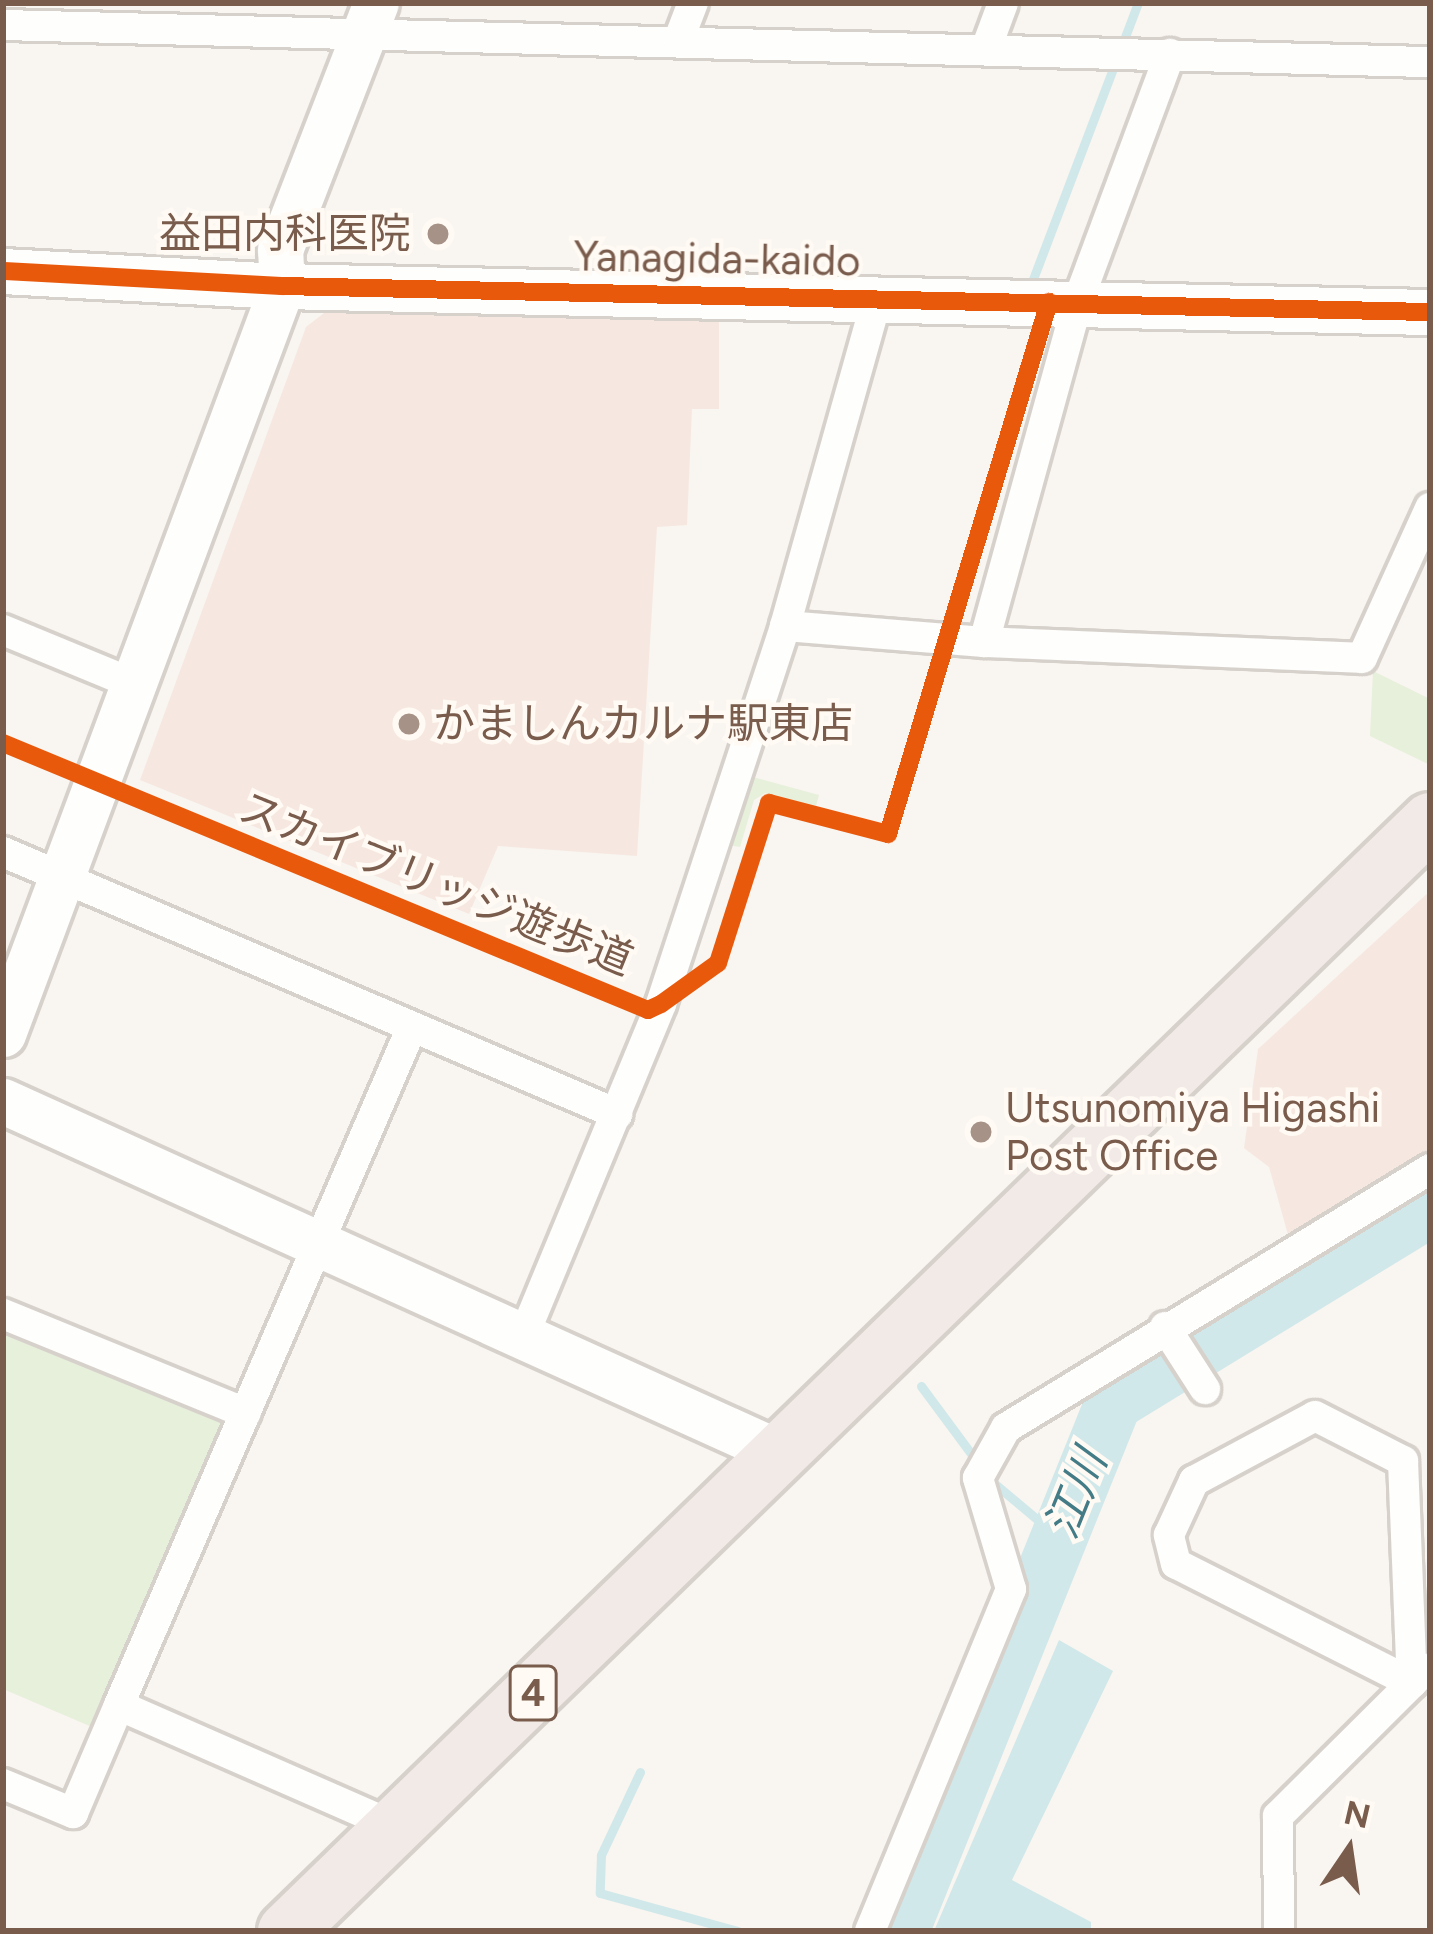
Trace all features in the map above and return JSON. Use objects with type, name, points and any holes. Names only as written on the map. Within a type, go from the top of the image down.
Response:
[{"type":"highway","name":"4","points":[[286,1931],[1430,821]]},
{"type":"street","points":[[679,39],[693,3]]},
{"type":"street","points":[[986,49],[1003,3]]},
{"type":"street","points":[[3,25],[123,15],[386,16],[679,39],[1430,62]]},
{"type":"street","points":[[3,1034],[282,286],[280,250],[386,16]]},
{"type":"street","points":[[984,642],[1077,304],[1169,54]]},
{"type":"street","name":"Yanagida-kaido","points":[[3,272],[282,286],[1430,312]]},
{"type":"street","points":[[524,1335],[617,1114],[785,626],[877,298]]},
{"type":"street","points":[[785,626],[984,642],[1362,658],[1430,508]]},
{"type":"street","points":[[3,630],[134,684]]},
{"type":"street","points":[[3,852],[617,1114]]},
{"type":"street","points":[[3,1784],[73,1813],[412,1027]]},
{"type":"street","points":[[3,1101],[776,1451]]},
{"type":"street","points":[[870,1931],[1011,1589],[978,1478],[1006,1428],[1430,1169]]},
{"type":"street","points":[[3,1314],[246,1413]]},
{"type":"street","points":[[1168,1332],[1201,1383]]},
{"type":"street","points":[[1315,1416],[1403,1461],[1421,1674],[1176,1564],[1169,1535],[1194,1481],[1315,1416]]},
{"type":"street","points":[[1279,1931],[1278,1816],[1421,1674]]},
{"type":"street","points":[[118,1705],[394,1826]]},
{"type":"shaded area","points":[[333,306],[719,313],[719,409],[692,409],[687,525],[657,527],[637,856],[498,846],[469,914],[140,780],[306,327]]},
{"type":"shaded area","points":[[1430,891],[1430,1155],[1290,1242],[1269,1167],[1244,1148],[1258,1049]]},
{"type":"green space","points":[[1373,671],[1430,699],[1430,765],[1370,736]]},
{"type":"green space","points":[[749,776],[819,795],[816,806],[765,793],[754,800],[740,847],[728,845]]},
{"type":"green space","points":[[3,1325],[234,1419],[99,1730],[3,1689]]},
{"type":"water","points":[[1059,1640],[1113,1671],[1012,1880],[1091,1922],[1091,1931],[934,1931]]},
{"type":"waterway","points":[[1033,279],[1138,3]]},
{"type":"waterway","name":"江川","points":[[900,1931],[1113,1402],[1430,1208]]},
{"type":"waterway","points":[[921,1386],[975,1459]]},
{"type":"waterway","points":[[989,1479],[1058,1537]]},
{"type":"waterway","points":[[640,1772],[601,1855],[600,1893],[738,1931]]},
{"type":"cycle path","points":[[3,271],[282,286],[1430,312]]},
{"type":"cycle path","name":"スカイブリッジ遊歩道","points":[[3,743],[648,1010],[718,963],[769,803],[888,834],[1049,302]]},
{"type":"place","name":"益田内科医院","points":[[438,234]]},
{"type":"place","name":"かましんカルナ駅東店","points":[[409,724]]},
{"type":"place","name":"Utsunomiya Higashi Post Office","points":[[981,1132]]}]
